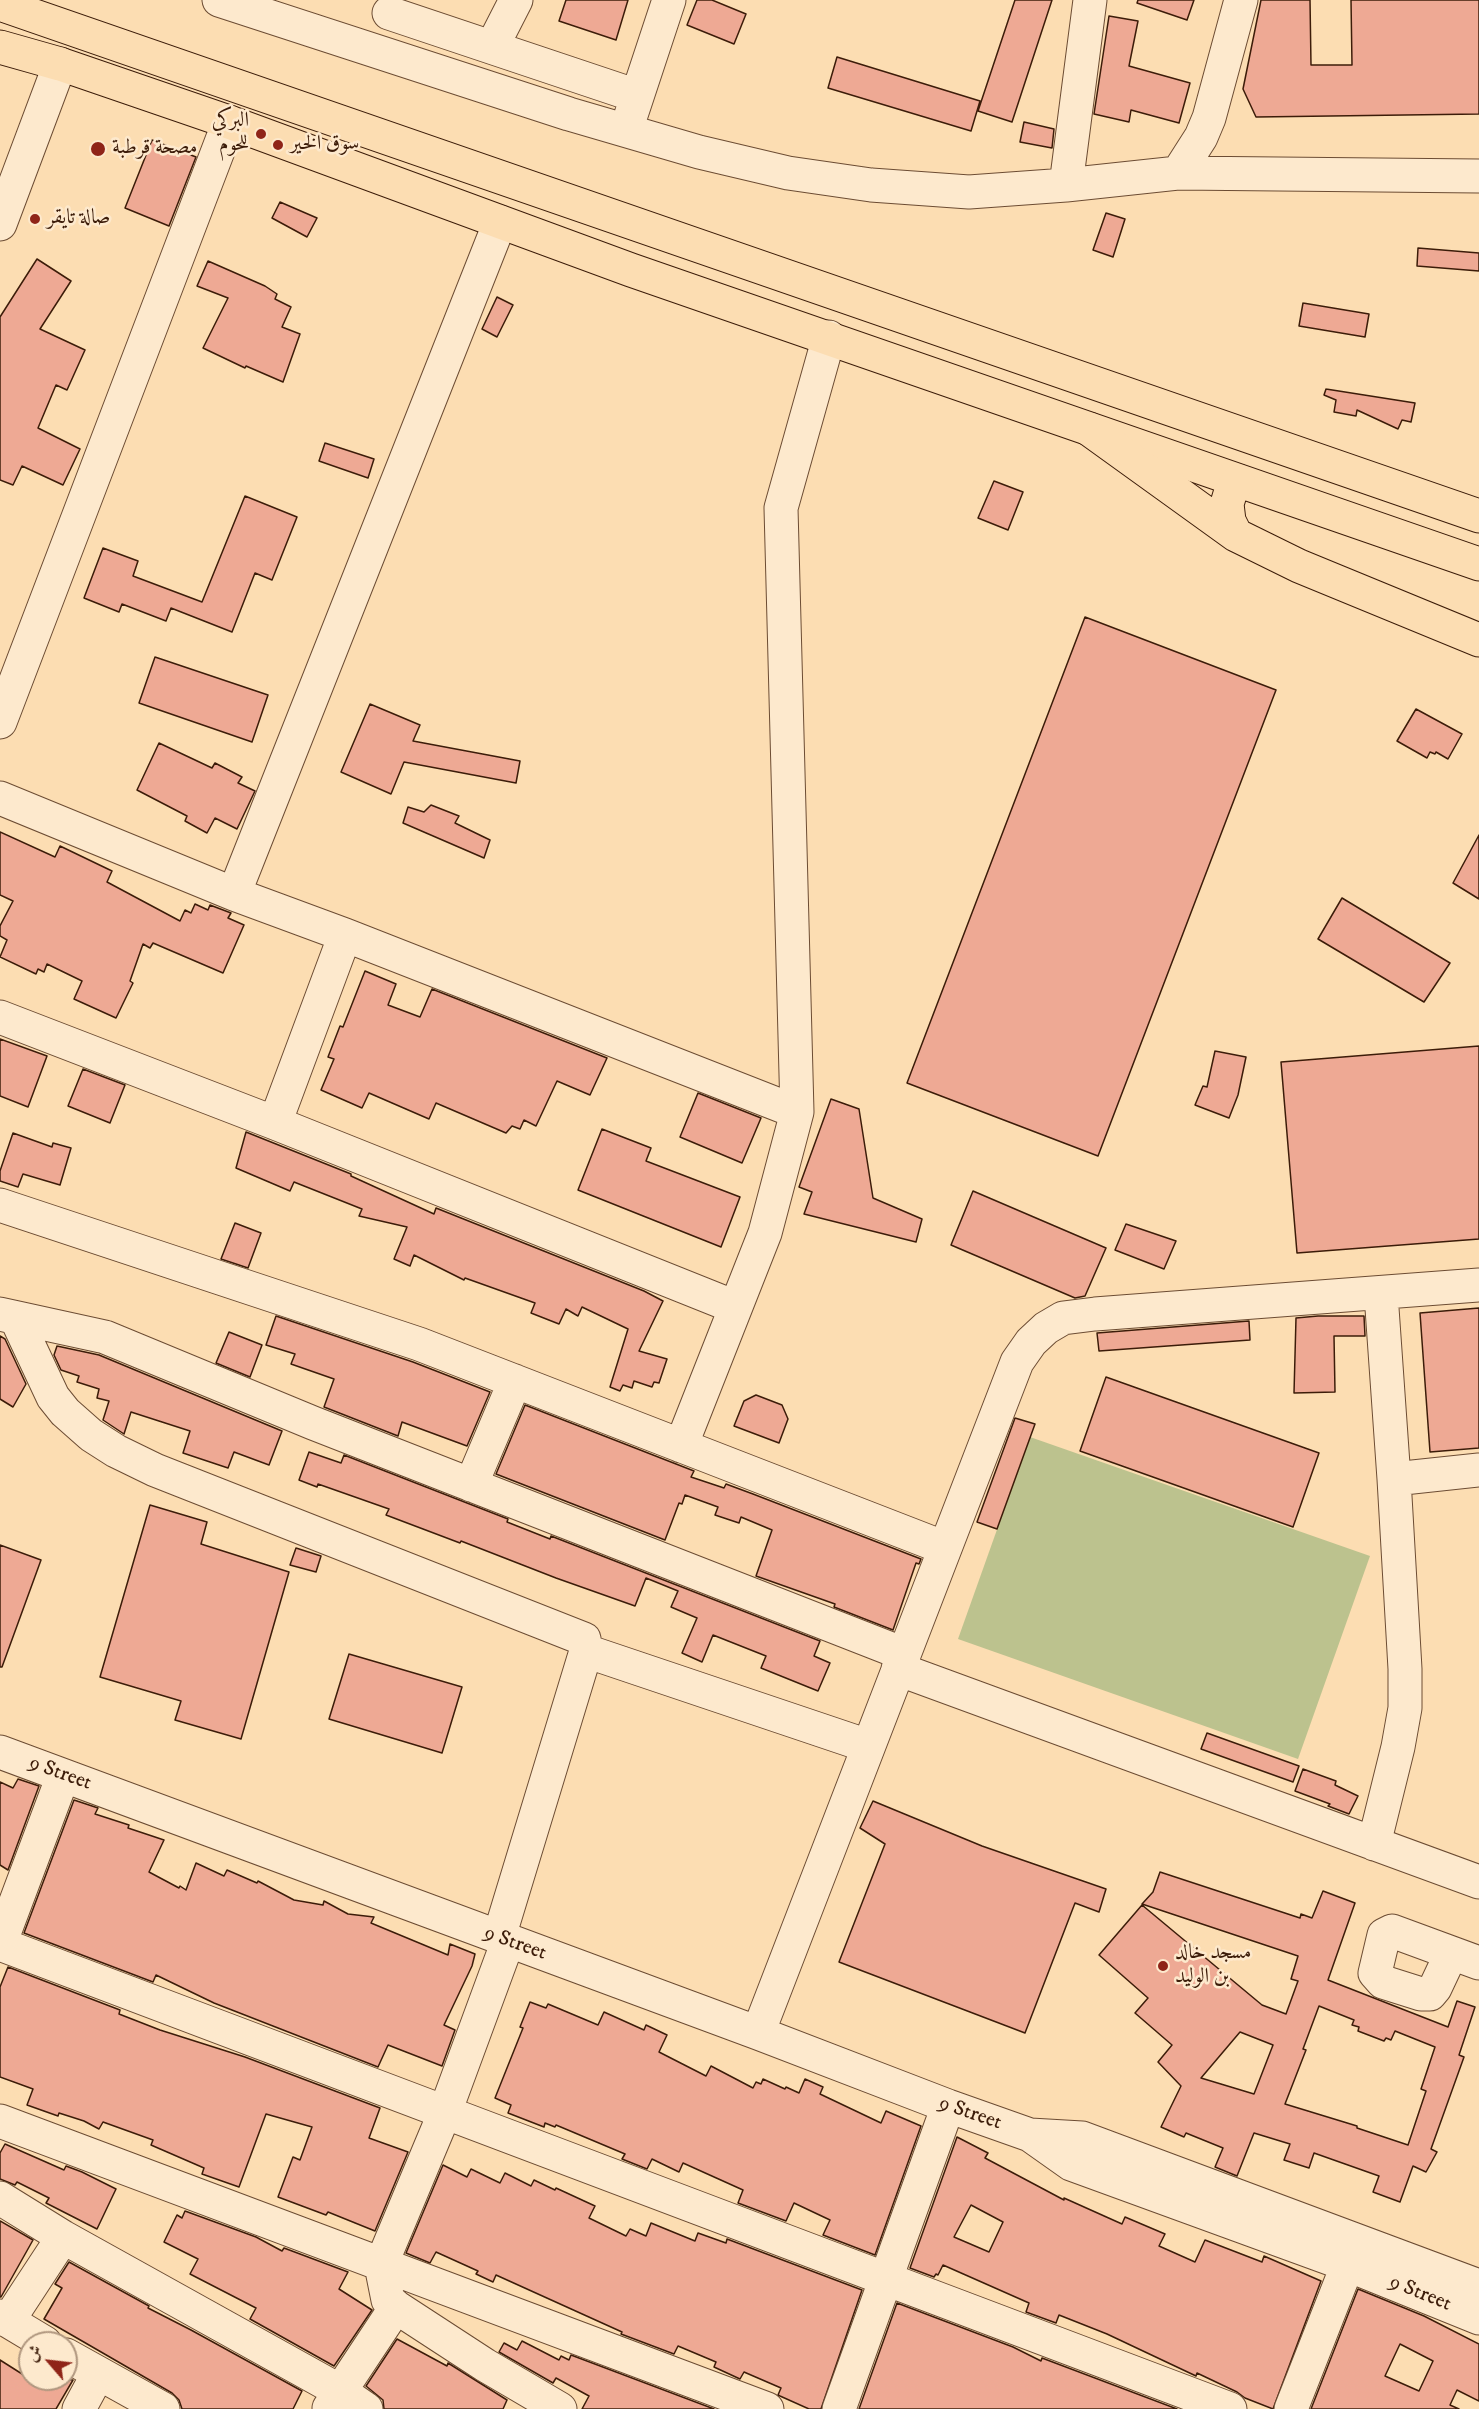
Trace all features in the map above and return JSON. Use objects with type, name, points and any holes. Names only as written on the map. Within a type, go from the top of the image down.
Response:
[{"type":"main road","points":[[0,4],[1479,516]]},
{"type":"main road","points":[[0,47],[60,64],[230,122],[631,270],[1479,564]]},
{"type":"main road","points":[[631,270],[648,227]]},
{"type":"main road","points":[[1089,429],[1236,535],[1299,566],[1479,640]]},
{"type":"main road","points":[[1236,535],[1229,521],[1227,504],[1238,481]]},
{"type":"street","points":[[219,0],[626,131],[741,162],[871,185],[969,192],[1066,185],[1178,173],[1479,176]]},
{"type":"street","points":[[492,48],[516,0]]},
{"type":"street","points":[[626,131],[669,0]]},
{"type":"street","points":[[1066,185],[1090,0]]},
{"type":"street","points":[[1178,173],[1201,137],[1209,118],[1241,0]]},
{"type":"street","points":[[378,52],[391,7],[492,48],[637,96]]},
{"type":"street","points":[[0,224],[60,64]]},
{"type":"street","points":[[0,722],[230,122]]},
{"type":"street","points":[[234,894],[500,222]]},
{"type":"street","points":[[681,1446],[765,1233],[797,1112],[781,508],[829,337]]},
{"type":"street","points":[[0,798],[234,894],[345,934],[797,1112]]},
{"type":"street","points":[[274,1123],[345,934]]},
{"type":"street","points":[[0,1017],[274,1123],[735,1307]]},
{"type":"street","points":[[0,1205],[419,1344],[945,1548]]},
{"type":"street","points":[[758,2033],[1017,1362],[1031,1342],[1046,1328],[1063,1318],[1479,1285]]},
{"type":"street","points":[[1374,1844],[1398,1747],[1405,1708],[1405,1669],[1394,1479],[1380,1294]]},
{"type":"street","points":[[8,1316],[105,1337],[901,1661],[1374,1844],[1479,1882]]},
{"type":"street","points":[[8,1316],[53,1397],[65,1412],[91,1435],[116,1451],[155,1470],[584,1639],[586,1651],[503,1939],[445,2112],[381,2265],[388,2300],[396,2307],[560,2409]]},
{"type":"street","points":[[471,1485],[514,1381]]},
{"type":"street","points":[[1394,1479],[1479,1470]]},
{"type":"street","points":[[586,1651],[868,1746]]},
{"type":"street","name":"9 Street","points":[[0,1752],[1030,2135],[1071,2164],[1352,2252],[1479,2286]]},
{"type":"street","points":[[63,1776],[0,1944],[1230,2409]]},
{"type":"street","points":[[839,2409],[948,2106]]},
{"type":"street","points":[[0,2121],[767,2409]]},
{"type":"street","points":[[0,2198],[345,2403],[396,2307]]},
{"type":"street","points":[[24,2331],[4,2319],[63,2237]]},
{"type":"street","points":[[1291,2409],[1352,2252]]},
{"type":"street","name":"9 Street","points":[[1352,2252],[1479,2318]]},
{"type":"street","points":[[78,2362],[163,2409]]},
{"type":"street","points":[[79,2409],[98,2374]]},
{"type":"green space","points":[[1030,1437],[1370,1556],[1298,1759],[958,1639]]},
{"type":"building","points":[[566,0],[628,0],[616,40],[559,21]]},
{"type":"building","points":[[697,0],[712,0],[746,14],[734,44],[687,25]]},
{"type":"building","points":[[1015,0],[1052,0],[1012,122],[978,111]]},
{"type":"building","points":[[1138,0],[1194,0],[1187,20],[1137,3]]},
{"type":"building","points":[[1261,0],[1310,0],[1311,65],[1352,65],[1351,0],[1479,0],[1479,114],[1256,117],[1243,89]]},
{"type":"building","points":[[1109,16],[1138,21],[1129,66],[1190,83],[1179,123],[1131,110],[1129,122],[1094,114]]},
{"type":"building","points":[[837,57],[980,101],[971,131],[828,88]]},
{"type":"building","points":[[1024,122],[1054,129],[1052,148],[1020,142]]},
{"type":"building","points":[[152,140],[196,157],[169,226],[125,208]]},
{"type":"building","points":[[280,202],[317,218],[307,237],[272,218]]},
{"type":"building","points":[[1106,213],[1125,219],[1113,257],[1093,250]]},
{"type":"building","points":[[1418,248],[1479,253],[1479,271],[1417,266]]},
{"type":"building","points":[[37,259],[71,281],[40,329],[85,350],[67,390],[56,385],[38,428],[80,449],[63,485],[22,466],[13,485],[0,480],[0,317]]},
{"type":"building","points":[[208,261],[265,286],[277,294],[275,299],[291,307],[282,327],[300,334],[283,382],[246,366],[245,368],[203,348],[228,298],[197,286]]},
{"type":"building","points":[[497,297],[513,305],[497,337],[482,329]]},
{"type":"building","points":[[1303,303],[1369,314],[1365,337],[1299,326]]},
{"type":"building","points":[[1326,389],[1415,403],[1411,422],[1402,420],[1398,429],[1357,410],[1356,416],[1334,412],[1336,400],[1324,395]]},
{"type":"building","points":[[325,443],[374,459],[368,478],[319,461]]},
{"type":"building","points":[[994,481],[1023,492],[1008,530],[978,518]]},
{"type":"building","points":[[245,496],[297,517],[272,580],[255,573],[232,632],[171,608],[166,621],[122,604],[119,612],[84,598],[103,548],[138,561],[133,576],[202,602]]},
{"type":"building","points":[[1085,617],[1276,690],[1098,1156],[907,1083]]},
{"type":"building","points":[[155,657],[268,695],[252,742],[139,703]]},
{"type":"building","points":[[370,704],[420,725],[413,741],[520,761],[516,783],[404,762],[391,794],[341,772]]},
{"type":"building","points":[[1416,709],[1462,734],[1448,759],[1436,752],[1435,754],[1430,752],[1427,758],[1397,741]]},
{"type":"building","points":[[159,743],[212,768],[215,763],[242,777],[238,783],[255,791],[237,829],[215,818],[207,833],[185,821],[187,816],[137,790]]},
{"type":"building","points":[[431,805],[459,816],[455,823],[490,840],[484,858],[403,823],[408,807],[424,812]]},
{"type":"building","points":[[0,832],[55,857],[60,846],[112,871],[107,882],[180,921],[185,910],[191,913],[195,904],[208,910],[210,905],[231,913],[228,918],[244,925],[223,973],[153,943],[150,948],[143,944],[130,981],[133,983],[116,1018],[74,999],[82,981],[47,964],[44,972],[38,969],[36,974],[0,957],[7,940],[0,936],[0,926],[13,901],[0,895]]},
{"type":"building","points":[[1479,835],[1479,899],[1453,883]]},
{"type":"building","points":[[1342,898],[1450,963],[1424,1002],[1318,939]]},
{"type":"building","points":[[365,971],[396,984],[388,1005],[420,1017],[432,989],[607,1058],[590,1095],[557,1081],[536,1126],[524,1120],[520,1129],[512,1126],[506,1133],[436,1103],[429,1119],[369,1093],[362,1108],[321,1090],[334,1059],[328,1057],[340,1026],[343,1027]]},
{"type":"building","points":[[0,1039],[47,1056],[28,1107],[0,1096]]},
{"type":"building","points":[[1479,1046],[1479,1239],[1297,1253],[1281,1062]]},
{"type":"building","points":[[1215,1051],[1246,1057],[1238,1095],[1229,1118],[1195,1105],[1203,1086],[1207,1087]]},
{"type":"building","points":[[83,1069],[125,1085],[110,1123],[68,1106]]},
{"type":"building","points":[[698,1093],[761,1118],[742,1163],[680,1137]]},
{"type":"building","points":[[831,1099],[859,1109],[873,1198],[922,1219],[916,1242],[804,1214],[812,1192],[799,1187]]},
{"type":"building","points":[[602,1129],[651,1148],[646,1161],[740,1197],[721,1247],[578,1190]]},
{"type":"building","points":[[246,1132],[351,1174],[351,1176],[434,1214],[436,1208],[644,1291],[663,1301],[639,1351],[667,1359],[659,1383],[654,1382],[652,1387],[634,1381],[632,1388],[623,1385],[620,1391],[610,1387],[628,1329],[582,1307],[578,1316],[566,1309],[559,1324],[531,1313],[535,1303],[465,1278],[464,1280],[414,1255],[410,1266],[394,1259],[407,1227],[359,1216],[362,1209],[294,1182],[290,1191],[236,1168]]},
{"type":"building","points":[[13,1133],[52,1147],[53,1143],[71,1148],[60,1185],[23,1174],[18,1187],[0,1181],[0,1171]]},
{"type":"building","points":[[973,1191],[1106,1248],[1085,1296],[1075,1298],[951,1245]]},
{"type":"building","points":[[235,1223],[261,1233],[248,1268],[221,1259]]},
{"type":"building","points":[[1126,1224],[1176,1241],[1164,1269],[1115,1250]]},
{"type":"building","points":[[1479,1308],[1479,1448],[1430,1452],[1420,1313]]},
{"type":"building","points":[[276,1316],[413,1362],[490,1392],[467,1446],[402,1422],[398,1436],[324,1407],[334,1379],[291,1364],[295,1354],[266,1345]]},
{"type":"building","points":[[1364,1316],[1365,1336],[1334,1336],[1335,1392],[1294,1393],[1296,1318]]},
{"type":"building","points":[[1249,1321],[1250,1340],[1099,1351],[1097,1333]]},
{"type":"building","points":[[229,1332],[262,1345],[250,1377],[216,1363]]},
{"type":"building","points":[[0,1336],[5,1339],[26,1384],[13,1407],[0,1399]]},
{"type":"building","points":[[57,1346],[99,1355],[282,1431],[269,1465],[234,1452],[228,1468],[183,1453],[190,1431],[131,1412],[124,1434],[103,1420],[109,1401],[97,1398],[99,1389],[77,1382],[79,1376],[61,1370],[54,1355]]},
{"type":"building","points":[[1106,1377],[1319,1453],[1293,1527],[1080,1451]]},
{"type":"building","points":[[756,1395],[782,1405],[788,1419],[779,1443],[734,1426],[744,1401]]},
{"type":"building","points":[[525,1405],[694,1471],[691,1477],[724,1488],[726,1484],[921,1559],[919,1564],[916,1563],[893,1630],[834,1607],[835,1604],[756,1576],[772,1530],[741,1517],[739,1523],[715,1515],[718,1507],[685,1495],[682,1504],[679,1503],[665,1540],[496,1474]]},
{"type":"building","points":[[1015,1418],[1035,1424],[997,1529],[977,1522]]},
{"type":"building","points":[[309,1452],[341,1463],[344,1455],[508,1519],[507,1522],[550,1539],[551,1536],[820,1641],[814,1656],[830,1663],[818,1691],[761,1668],[766,1656],[713,1635],[702,1662],[682,1653],[697,1618],[671,1607],[678,1591],[646,1578],[635,1606],[461,1541],[460,1543],[386,1515],[389,1509],[318,1484],[317,1487],[299,1480]]},
{"type":"building","points":[[150,1505],[207,1522],[201,1544],[289,1572],[241,1739],[175,1720],[181,1701],[100,1677]]},
{"type":"building","points":[[0,1545],[41,1560],[2,1667],[0,1667]]},
{"type":"building","points":[[296,1548],[321,1556],[316,1572],[290,1565]]},
{"type":"building","points":[[349,1654],[462,1687],[442,1753],[329,1719]]},
{"type":"building","points":[[1207,1733],[1299,1766],[1293,1782],[1201,1749]]},
{"type":"building","points":[[1303,1769],[1336,1781],[1335,1785],[1358,1796],[1349,1814],[1295,1791]]},
{"type":"building","points":[[18,1779],[39,1786],[8,1870],[0,1865],[0,1782],[13,1788]]},
{"type":"building","points":[[74,1800],[98,1808],[95,1814],[164,1840],[149,1872],[179,1888],[180,1886],[186,1890],[196,1863],[224,1876],[227,1870],[257,1883],[258,1881],[294,1900],[323,1905],[324,1901],[348,1914],[374,1917],[371,1923],[448,1955],[450,1944],[475,1954],[472,1966],[444,2025],[455,2030],[442,2066],[388,2045],[378,2067],[214,2003],[156,1975],[153,1982],[24,1933]]},
{"type":"building","points":[[873,1801],[982,1846],[1106,1889],[1099,1912],[1075,1903],[1025,2033],[839,1962],[885,1844],[860,1828]]},
{"type":"building","points":[[1160,1872],[1300,1918],[1301,1914],[1312,1918],[1323,1891],[1355,1903],[1328,1980],[1448,2027],[1457,2001],[1475,2007],[1459,2055],[1464,2057],[1431,2149],[1437,2152],[1426,2172],[1413,2166],[1400,2202],[1373,2192],[1379,2176],[1314,2153],[1309,2168],[1284,2160],[1290,2144],[1254,2133],[1237,2176],[1215,2167],[1223,2148],[1186,2133],[1184,2137],[1161,2127],[1181,2086],[1158,2062],[1172,2045],[1135,2013],[1148,1998],[1099,1955],[1142,1905],[1262,2005],[1286,2014],[1298,1981],[1291,1979],[1298,1956],[1142,1904],[1153,1892]],"holes":[[[1319,2006],[1354,2020],[1352,2025],[1359,2027],[1358,2031],[1384,2041],[1386,2038],[1391,2040],[1395,2031],[1435,2047],[1421,2089],[1426,2091],[1408,2145],[1357,2128],[1357,2126],[1285,2104],[1306,2050],[1303,2049]],[[1240,2032],[1273,2045],[1254,2094],[1201,2078]]]},
{"type":"building","points":[[8,1967],[120,2010],[119,2014],[160,2030],[245,2057],[380,2108],[369,2138],[408,2152],[375,2231],[328,2212],[326,2215],[278,2197],[293,2157],[300,2160],[312,2127],[266,2114],[239,2187],[202,2174],[204,2168],[151,2145],[153,2140],[103,2122],[99,2129],[84,2121],[59,2113],[58,2116],[27,2105],[33,2089],[0,2077],[0,1987]]},
{"type":"building","points":[[530,2002],[546,2008],[548,2004],[598,2025],[604,2012],[644,2030],[646,2025],[667,2035],[659,2052],[706,2076],[711,2066],[753,2088],[756,2082],[761,2084],[763,2079],[799,2093],[805,2079],[823,2087],[820,2094],[881,2123],[886,2111],[921,2126],[875,2255],[823,2235],[830,2220],[794,2203],[786,2221],[738,2203],[743,2190],[683,2163],[679,2172],[652,2159],[647,2169],[622,2159],[625,2154],[556,2125],[555,2127],[545,2123],[544,2127],[508,2113],[511,2105],[495,2098],[523,2028],[520,2027]]},
{"type":"building","points":[[957,2137],[988,2153],[985,2158],[1064,2200],[1064,2198],[1122,2224],[1125,2217],[1165,2234],[1159,2246],[1195,2262],[1205,2240],[1262,2262],[1264,2256],[1321,2281],[1273,2409],[1245,2398],[1197,2373],[1196,2376],[1107,2334],[1059,2315],[1056,2323],[1026,2312],[1029,2303],[943,2265],[938,2275],[934,2277],[910,2268]],"holes":[[[971,2205],[1003,2222],[989,2252],[954,2237]]]},
{"type":"building","points":[[5,2144],[64,2170],[66,2166],[82,2172],[116,2189],[97,2229],[46,2203],[49,2198],[17,2182],[15,2185],[0,2179],[0,2153]]},
{"type":"building","points":[[443,2165],[467,2177],[471,2169],[500,2183],[505,2173],[531,2186],[534,2180],[555,2190],[556,2188],[595,2206],[589,2218],[626,2236],[630,2229],[646,2236],[651,2223],[695,2241],[698,2233],[726,2243],[727,2239],[862,2290],[821,2409],[809,2409],[780,2396],[778,2395],[781,2388],[744,2372],[740,2379],[714,2367],[716,2362],[678,2346],[674,2354],[621,2334],[622,2332],[496,2275],[493,2282],[476,2274],[478,2271],[436,2252],[430,2263],[406,2253]]},
{"type":"building","points":[[185,2211],[256,2237],[282,2251],[284,2248],[348,2272],[339,2289],[372,2310],[334,2366],[250,2319],[256,2308],[190,2274],[198,2259],[164,2242],[177,2215],[182,2218]]},
{"type":"building","points":[[0,2221],[33,2240],[1,2297],[0,2297]]},
{"type":"building","points":[[69,2262],[149,2306],[148,2308],[302,2391],[293,2409],[182,2409],[179,2400],[172,2393],[78,2339],[78,2331],[65,2331],[44,2319],[62,2288],[55,2284]]},
{"type":"building","points":[[1358,2289],[1424,2316],[1479,2344],[1479,2401],[1457,2390],[1450,2405],[1459,2409],[1311,2409]],"holes":[[[1400,2344],[1433,2361],[1419,2391],[1385,2376]]]},
{"type":"building","points":[[897,2303],[1013,2347],[1041,2361],[1042,2358],[1177,2409],[859,2409]]},
{"type":"building","points":[[397,2339],[447,2366],[448,2363],[507,2400],[503,2409],[384,2409],[383,2400],[366,2386]]},
{"type":"building","points":[[522,2341],[559,2360],[561,2356],[569,2360],[571,2355],[714,2409],[582,2409],[589,2396],[556,2378],[553,2383],[499,2352],[504,2343],[517,2350]]},
{"type":"building","points":[[0,2360],[18,2371],[18,2391],[67,2391],[56,2409],[0,2409]]},
{"type":"place","name":"البركي للحوم","points":[[261,134]]},
{"type":"place","name":"سوق الخير","points":[[278,145]]},
{"type":"place","name":"مصحة قرطبة","points":[[98,149]]},
{"type":"place","name":"صالة تايقر","points":[[35,219]]},
{"type":"place","name":"مسجد خالد بن الوليد","points":[[1163,1966]]}]
